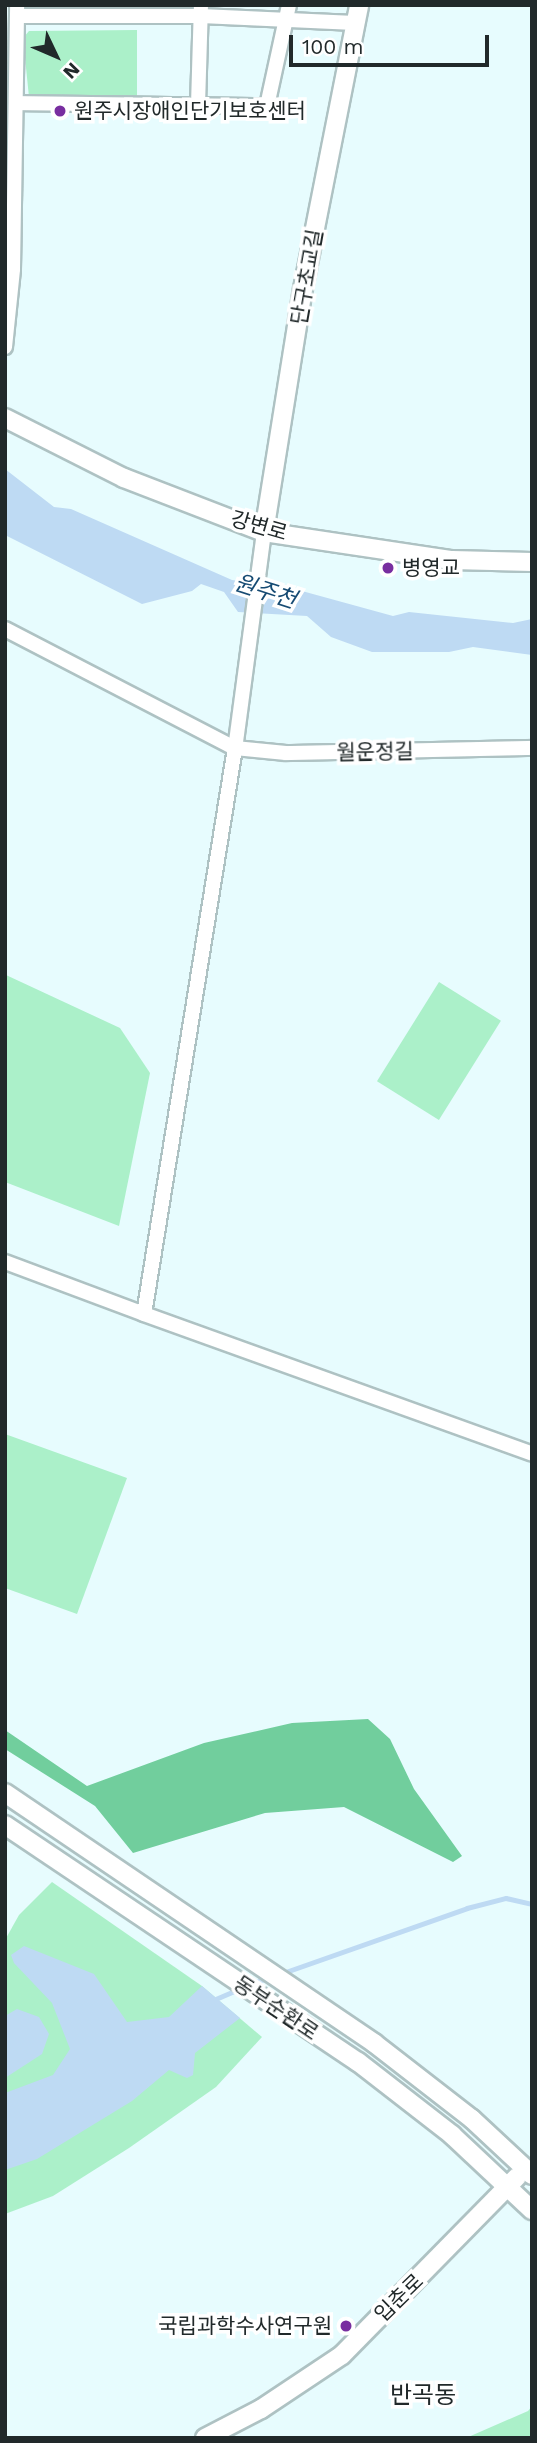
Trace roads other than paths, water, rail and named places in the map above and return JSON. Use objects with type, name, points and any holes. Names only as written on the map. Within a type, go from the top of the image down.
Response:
[{"type":"street","name":"단구초교길","points":[[264,532],[303,289],[359,5]]},
{"type":"street","points":[[5,347],[13,269],[18,11],[287,12],[355,23]]},
{"type":"street","points":[[198,104],[201,11]]},
{"type":"street","points":[[16,103],[267,106],[287,12]]},
{"type":"street","name":"강변로","points":[[5,418],[124,478],[264,532],[452,560],[532,562]]},
{"type":"street","points":[[144,1314],[235,748],[264,532]]},
{"type":"street","points":[[5,629],[235,748]]},
{"type":"street","name":"월운정길","points":[[235,748],[286,753],[532,748]]},
{"type":"street","points":[[5,1262],[532,1454]]},
{"type":"street","name":"동부순환로","points":[[5,1793],[428,2084],[530,2169]]},
{"type":"street","name":"동부순환로","points":[[5,1825],[281,2011],[413,2104],[508,2185],[532,2210]]},
{"type":"street","name":"입춘로","points":[[205,2438],[261,2409],[342,2354],[508,2185],[530,2169]]},
{"type":"water","name":"원주천","points":[[5,469],[54,507],[71,509],[232,580],[291,588],[393,616],[409,612],[513,623],[532,619],[532,655],[473,647],[449,652],[372,652],[331,637],[307,616],[238,612],[224,592],[201,584],[192,591],[142,604],[5,535]]},
{"type":"water","points":[[24,1946],[94,1974],[127,2022],[169,2017],[202,1986],[240,2018],[195,2053],[193,2075],[187,2078],[169,2070],[132,2101],[37,2159],[5,2170],[5,2093],[53,2075],[70,2049],[52,2003],[14,1963],[11,1955]]},
{"type":"water","points":[[17,2009],[39,2017],[49,2034],[42,2054],[5,2078],[5,2016]]},
{"type":"waterway","points":[[280,1974],[467,1908],[506,1898],[532,1904]]},
{"type":"waterway","points":[[250,1984],[268,1978]]},
{"type":"waterway","points":[[211,2001],[239,1989]]},
{"type":"place","name":"원주시장애인단기보호센터","points":[[60,111]]},
{"type":"place","name":"병영교","points":[[388,568]]},
{"type":"place","name":"국립과학수사연구원","points":[[346,2326]]},
{"type":"district","name":"반곡동","points":[[423,2396]]}]
